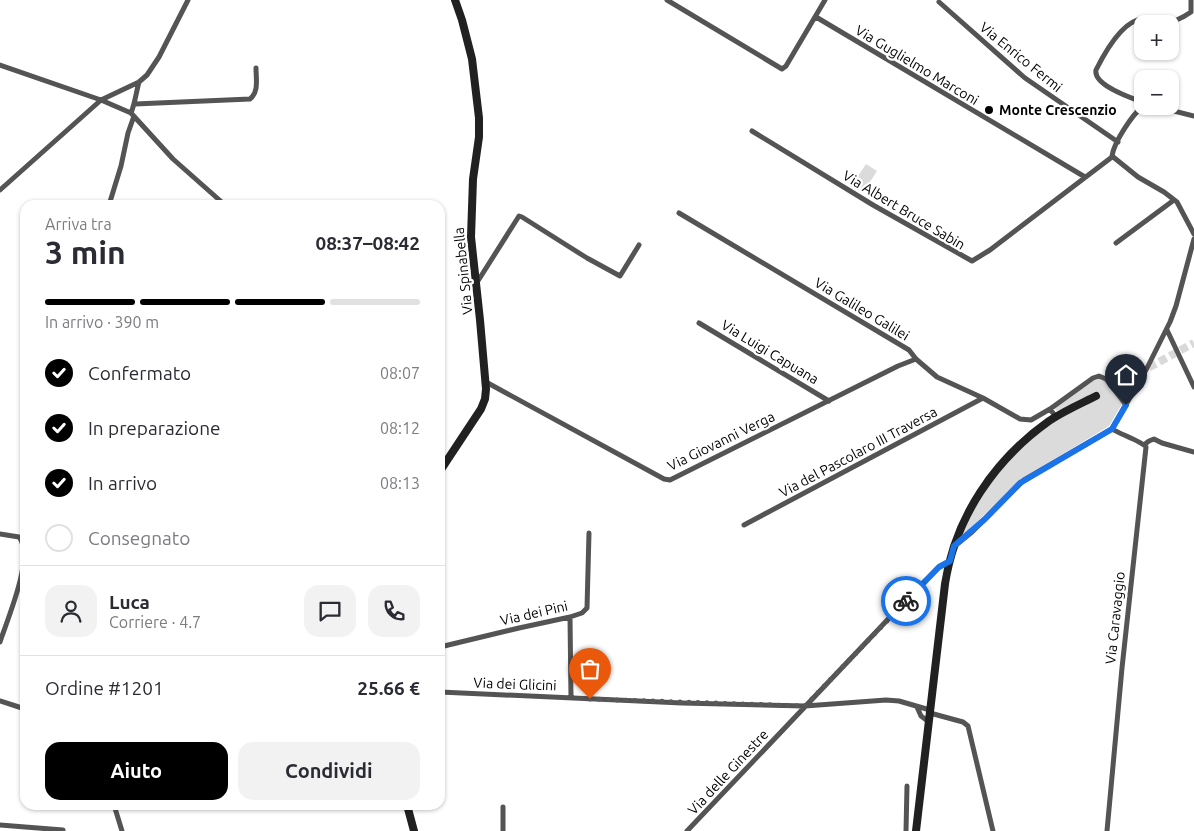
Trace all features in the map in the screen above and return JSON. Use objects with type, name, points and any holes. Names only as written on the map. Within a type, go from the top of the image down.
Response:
[{"type":"street","points":[[0,190],[101,100],[139,82],[147,75],[188,0]]},
{"type":"street","name":"Via Spinabella","points":[[445,463],[481,409],[486,396],[470,224],[473,179],[479,137],[479,118],[472,59],[454,0]]},
{"type":"street","points":[[667,0],[781,69],[786,66],[825,0]]},
{"type":"street","points":[[1134,99],[1118,92],[1098,79],[1095,74],[1096,68],[1115,37],[1124,28],[1142,19],[1163,23],[1172,22],[1191,12],[1191,0]]},
{"type":"street","name":"Via Enrico Fermi","points":[[939,2],[1025,78],[1118,142]]},
{"type":"street","name":"Via Guglielmo Marconi","points":[[816,17],[1085,178]]},
{"type":"street","points":[[0,65],[101,100],[132,115],[173,159],[219,200]]},
{"type":"street","points":[[135,104],[250,98],[254,96],[256,89],[256,68]]},
{"type":"street","points":[[111,200],[121,166],[139,82]]},
{"type":"street","points":[[1179,112],[1194,116]]},
{"type":"street","points":[[1136,115],[1118,142],[1112,157],[1138,177],[1177,202],[1194,234]]},
{"type":"street","name":"Via Albert Bruce Sabin","points":[[752,132],[970,261],[974,261],[981,256],[1112,157]]},
{"type":"street","points":[[1116,242],[1174,200]]},
{"type":"street","name":"Via Galileo Galilei","points":[[678,213],[909,350],[916,359],[940,378],[1025,420],[1033,419],[1050,409]]},
{"type":"street","points":[[476,284],[518,216],[620,276],[639,245]]},
{"type":"street","points":[[954,546],[972,532],[1024,480],[1112,429],[1167,330],[1176,306],[1194,238]]},
{"type":"street","name":"Via Luigi Capuana","points":[[699,323],[829,401]]},
{"type":"street","points":[[1167,330],[1194,386]]},
{"type":"street","name":"Via Giovanni Verga","points":[[486,382],[664,479],[670,480],[898,366],[916,359]]},
{"type":"street","points":[[1056,417],[1050,409],[1093,378],[1099,376],[1106,379],[1126,405]]},
{"type":"street","points":[[916,831],[945,584],[954,546],[970,508],[997,470],[1025,440],[1056,417],[1096,396]]},
{"type":"street","name":"Via del Pascolaro III Traversa","points":[[744,525],[983,398]]},
{"type":"street","points":[[1112,429],[1145,444],[1154,439],[1194,452]]},
{"type":"street","name":"Via Caravaggio","points":[[1107,831],[1145,444]]},
{"type":"street","points":[[0,534],[16,536],[20,539]]},
{"type":"street","name":"Via dei Pini","points":[[445,647],[582,613],[586,608],[589,534]]},
{"type":"street","name":"Via delle Ginestre","points":[[688,831],[926,580],[942,565],[950,561]]},
{"type":"street","points":[[0,642],[20,583]]},
{"type":"street","points":[[570,617],[571,698]]},
{"type":"street","name":"Via dei Glicini","points":[[445,692],[805,706],[886,700],[917,707],[963,722],[968,726],[993,831]]},
{"type":"street","points":[[0,701],[20,707]]},
{"type":"street","points":[[917,707],[922,716],[929,722]]},
{"type":"street","points":[[906,831],[907,786]]},
{"type":"street","points":[[503,808],[503,831]]},
{"type":"street","points":[[116,810],[122,831]]},
{"type":"street","points":[[408,810],[414,831]]},
{"type":"street","points":[[0,825],[64,830]]},
{"type":"shaded area","points":[[866,164],[877,171],[863,193],[852,185]]},
{"type":"shaded area","points":[[1097,378],[1102,378],[1122,404],[1109,426],[1022,479],[962,536],[984,492],[1005,465],[1048,425],[1098,397],[1095,392],[1057,411],[1054,408]]},
{"type":"tunnel","points":[[1096,396],[1194,343]]},
{"type":"way so far","points":[[590,699],[805,706],[906,601]]},
{"type":"place","name":"Monte Crescenzio","points":[[989,110]]},
{"type":"route","points":[[906,601],[939,567],[950,561],[954,546],[972,532],[1020,483],[1112,429],[1126,405]]}]
